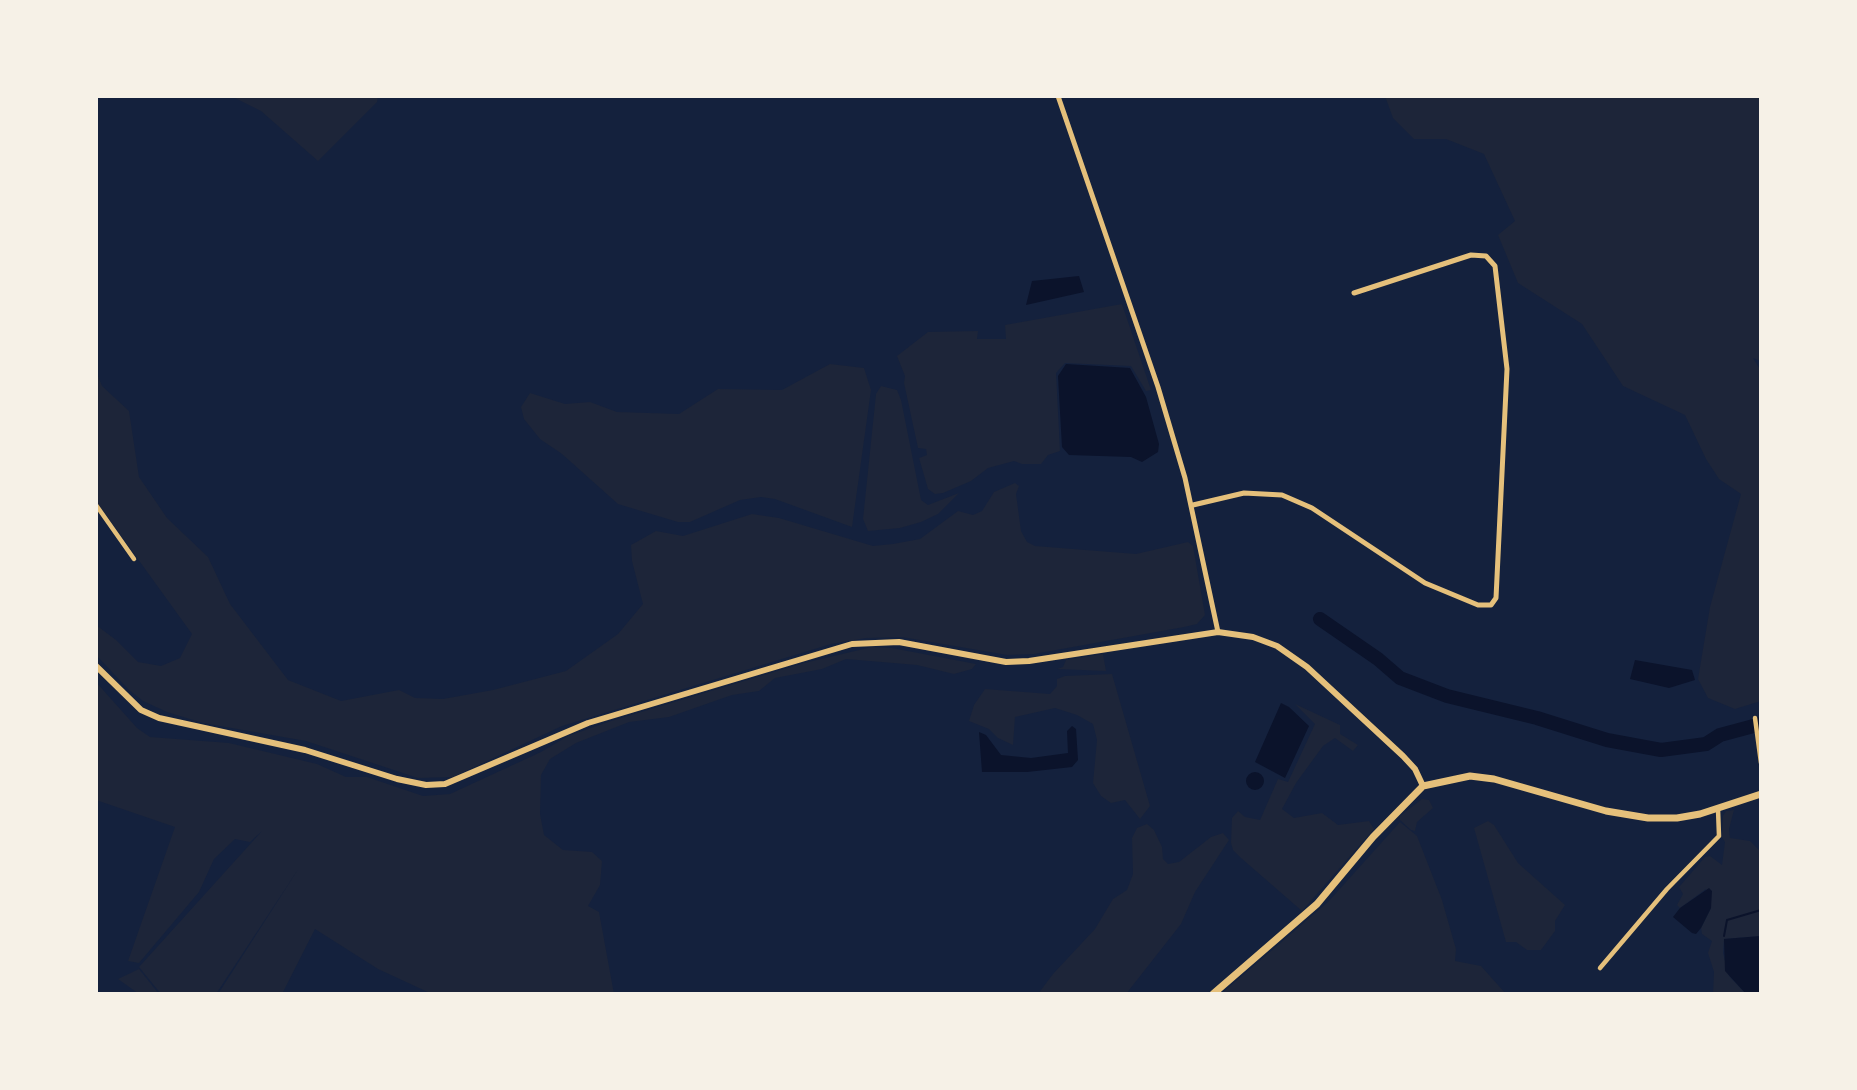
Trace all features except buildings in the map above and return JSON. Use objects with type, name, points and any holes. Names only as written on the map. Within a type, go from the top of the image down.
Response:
[{"type":"main road","points":[[96,666],[141,710],[159,718],[305,750],[397,778],[426,784],[445,784],[588,723],[852,644],[899,642],[1006,662],[1029,661],[1218,632],[1253,638],[1277,646],[1306,667],[1403,756],[1415,769],[1423,786]]},
{"type":"main road","points":[[1213,994],[1317,904],[1373,837],[1423,786],[1470,776],[1494,779],[1606,811],[1648,818],[1677,818],[1718,809],[1761,794]]},
{"type":"street","points":[[1058,96],[1158,387],[1193,505],[1218,632]]},
{"type":"street","points":[[1193,505],[1244,493],[1282,495],[1312,508],[1425,583],[1478,605],[1491,604],[1496,598],[1507,369],[1495,266],[1486,256],[1471,255],[1354,293]]},
{"type":"street","points":[[96,505],[134,559]]},
{"type":"street","points":[[1756,720],[1761,763]]},
{"type":"street","points":[[1600,968],[1667,889],[1719,836],[1718,809]]},
{"type":"shaded area","points":[[231,96],[378,96],[377,102],[318,161],[261,111]]},
{"type":"shaded area","points":[[1385,96],[1761,96],[1761,361],[1753,358],[1761,371],[1761,701],[1735,709],[1708,698],[1698,679],[1710,607],[1741,494],[1719,479],[1706,459],[1685,415],[1623,386],[1582,324],[1518,283],[1498,235],[1515,221],[1484,154],[1446,139],[1414,139],[1393,118]]},
{"type":"shaded area","points":[[1079,276],[1084,292],[1026,305],[1032,281]]},
{"type":"shaded area","points":[[1122,304],[1151,390],[1146,391],[1131,366],[1065,363],[1056,373],[1060,451],[1048,455],[1041,464],[1022,464],[1014,461],[988,468],[971,481],[943,493],[935,494],[928,489],[919,458],[927,455],[926,449],[918,448],[904,383],[905,376],[897,356],[928,332],[978,331],[977,339],[1006,339],[1005,325]]},
{"type":"shaded area","points":[[830,364],[864,368],[871,390],[852,527],[775,499],[761,497],[740,500],[690,522],[678,522],[618,504],[562,454],[540,439],[524,419],[521,407],[530,393],[565,404],[590,402],[617,412],[679,414],[718,389],[782,390]]},
{"type":"shaded area","points":[[1066,364],[1130,368],[1146,397],[1159,444],[1158,452],[1142,462],[1131,457],[1069,455],[1062,447],[1058,376]]},
{"type":"shaded area","points":[[96,371],[102,386],[129,411],[139,477],[167,518],[208,557],[230,604],[288,680],[341,701],[399,690],[415,698],[443,699],[493,690],[566,671],[618,634],[643,604],[632,561],[631,545],[656,531],[683,536],[752,514],[779,518],[873,546],[893,544],[920,539],[958,511],[973,515],[982,511],[994,492],[1015,483],[1019,486],[1016,494],[1021,531],[1027,542],[1035,546],[1136,554],[1188,542],[1193,546],[1205,615],[1197,624],[1184,627],[1034,654],[1007,655],[902,637],[866,638],[831,644],[562,726],[453,777],[418,778],[306,741],[203,723],[167,712],[143,701],[129,690],[96,655],[96,625],[116,640],[138,662],[161,666],[180,658],[192,634],[96,501]]},
{"type":"shaded area","points":[[881,386],[897,390],[901,400],[921,500],[928,505],[959,493],[938,514],[921,522],[900,528],[868,531],[863,519],[876,394]]},
{"type":"shaded area","points":[[872,647],[892,648],[976,664],[972,669],[954,674],[917,665],[846,659],[822,669],[775,678],[759,691],[732,695],[669,717],[629,722],[576,743],[550,759],[541,775],[540,814],[544,835],[563,850],[592,852],[602,861],[600,885],[588,906],[599,912],[614,994],[432,994],[378,969],[315,929],[282,994],[218,994],[299,868],[216,994],[161,994],[139,967],[262,831],[250,842],[235,839],[214,859],[199,892],[139,963],[128,961],[175,827],[96,800],[96,682],[137,728],[150,737],[229,743],[317,764],[346,777],[367,777],[423,796],[450,794],[541,752],[568,736],[611,721],[804,663]]},
{"type":"shaded area","points":[[1103,654],[1106,671],[1057,669],[1063,667],[1066,660]]},
{"type":"shaded area","points":[[1635,660],[1692,670],[1695,680],[1669,688],[1630,679]]},
{"type":"shaded area","points":[[1112,674],[1150,806],[1140,819],[1125,800],[1111,803],[1101,796],[1093,783],[1097,740],[1093,724],[1077,715],[1055,708],[1015,717],[1013,745],[998,738],[989,729],[969,721],[974,705],[985,689],[1050,694],[1057,686],[1057,679],[1065,676]]},
{"type":"shaded area","points":[[1281,703],[1289,707],[1309,726],[1285,778],[1255,762]]},
{"type":"shaded area","points":[[1295,704],[1340,725],[1340,734],[1358,745],[1353,751],[1335,738],[1323,746],[1296,783],[1282,809],[1294,818],[1322,813],[1338,825],[1369,821],[1374,829],[1302,911],[1241,858],[1233,850],[1231,843],[1232,818],[1238,811],[1245,817],[1260,820],[1278,779],[1288,782],[1315,724]]},
{"type":"shaded area","points":[[1072,726],[1076,729],[1078,760],[1072,767],[1027,772],[982,772],[979,732],[986,735],[1001,755],[1031,758],[1068,753],[1067,731]]},
{"type":"shaded area","points":[[1255,772],[1261,775],[1264,781],[1261,787],[1255,790],[1249,787],[1246,781],[1249,775]]},
{"type":"shaded area","points":[[1422,799],[1429,800],[1433,808],[1417,822],[1415,831],[1411,830],[1400,820],[1400,816]]},
{"type":"shaded area","points":[[1734,810],[1729,829],[1730,838],[1750,841],[1761,852],[1761,936],[1724,939],[1723,953],[1729,976],[1746,994],[1713,994],[1714,972],[1708,953],[1712,941],[1702,934],[1701,928],[1711,908],[1706,889],[1680,908],[1677,905],[1683,894],[1679,887],[1705,857],[1710,856],[1722,865],[1725,842],[1722,837],[1723,816],[1726,811]]},
{"type":"shaded area","points":[[1488,821],[1494,825],[1518,863],[1565,905],[1555,921],[1555,931],[1541,950],[1527,950],[1516,942],[1506,942],[1474,828]]},
{"type":"shaded area","points":[[1400,822],[1417,836],[1442,900],[1456,949],[1455,961],[1481,966],[1506,994],[1221,994],[1328,902]]},
{"type":"shaded area","points":[[1147,824],[1154,830],[1162,847],[1163,859],[1168,864],[1179,862],[1211,837],[1223,833],[1229,840],[1195,892],[1181,924],[1126,994],[1038,994],[1053,974],[1095,929],[1113,899],[1127,890],[1133,874],[1132,838],[1137,828]]},
{"type":"shaded area","points":[[1709,888],[1712,891],[1711,908],[1701,928],[1696,934],[1692,933],[1673,917],[1680,908]]},
{"type":"shaded area","points":[[1761,936],[1761,994],[1746,994],[1725,971],[1724,939]]},
{"type":"shaded area","points":[[139,969],[159,994],[139,994],[118,979]]},
{"type":"waterway","points":[[1320,619],[1378,659],[1400,678],[1447,696],[1537,718],[1607,740],[1661,750],[1706,744],[1720,735],[1761,724]]},
{"type":"waterway","points":[[1724,936],[1727,920],[1761,910]]}]
